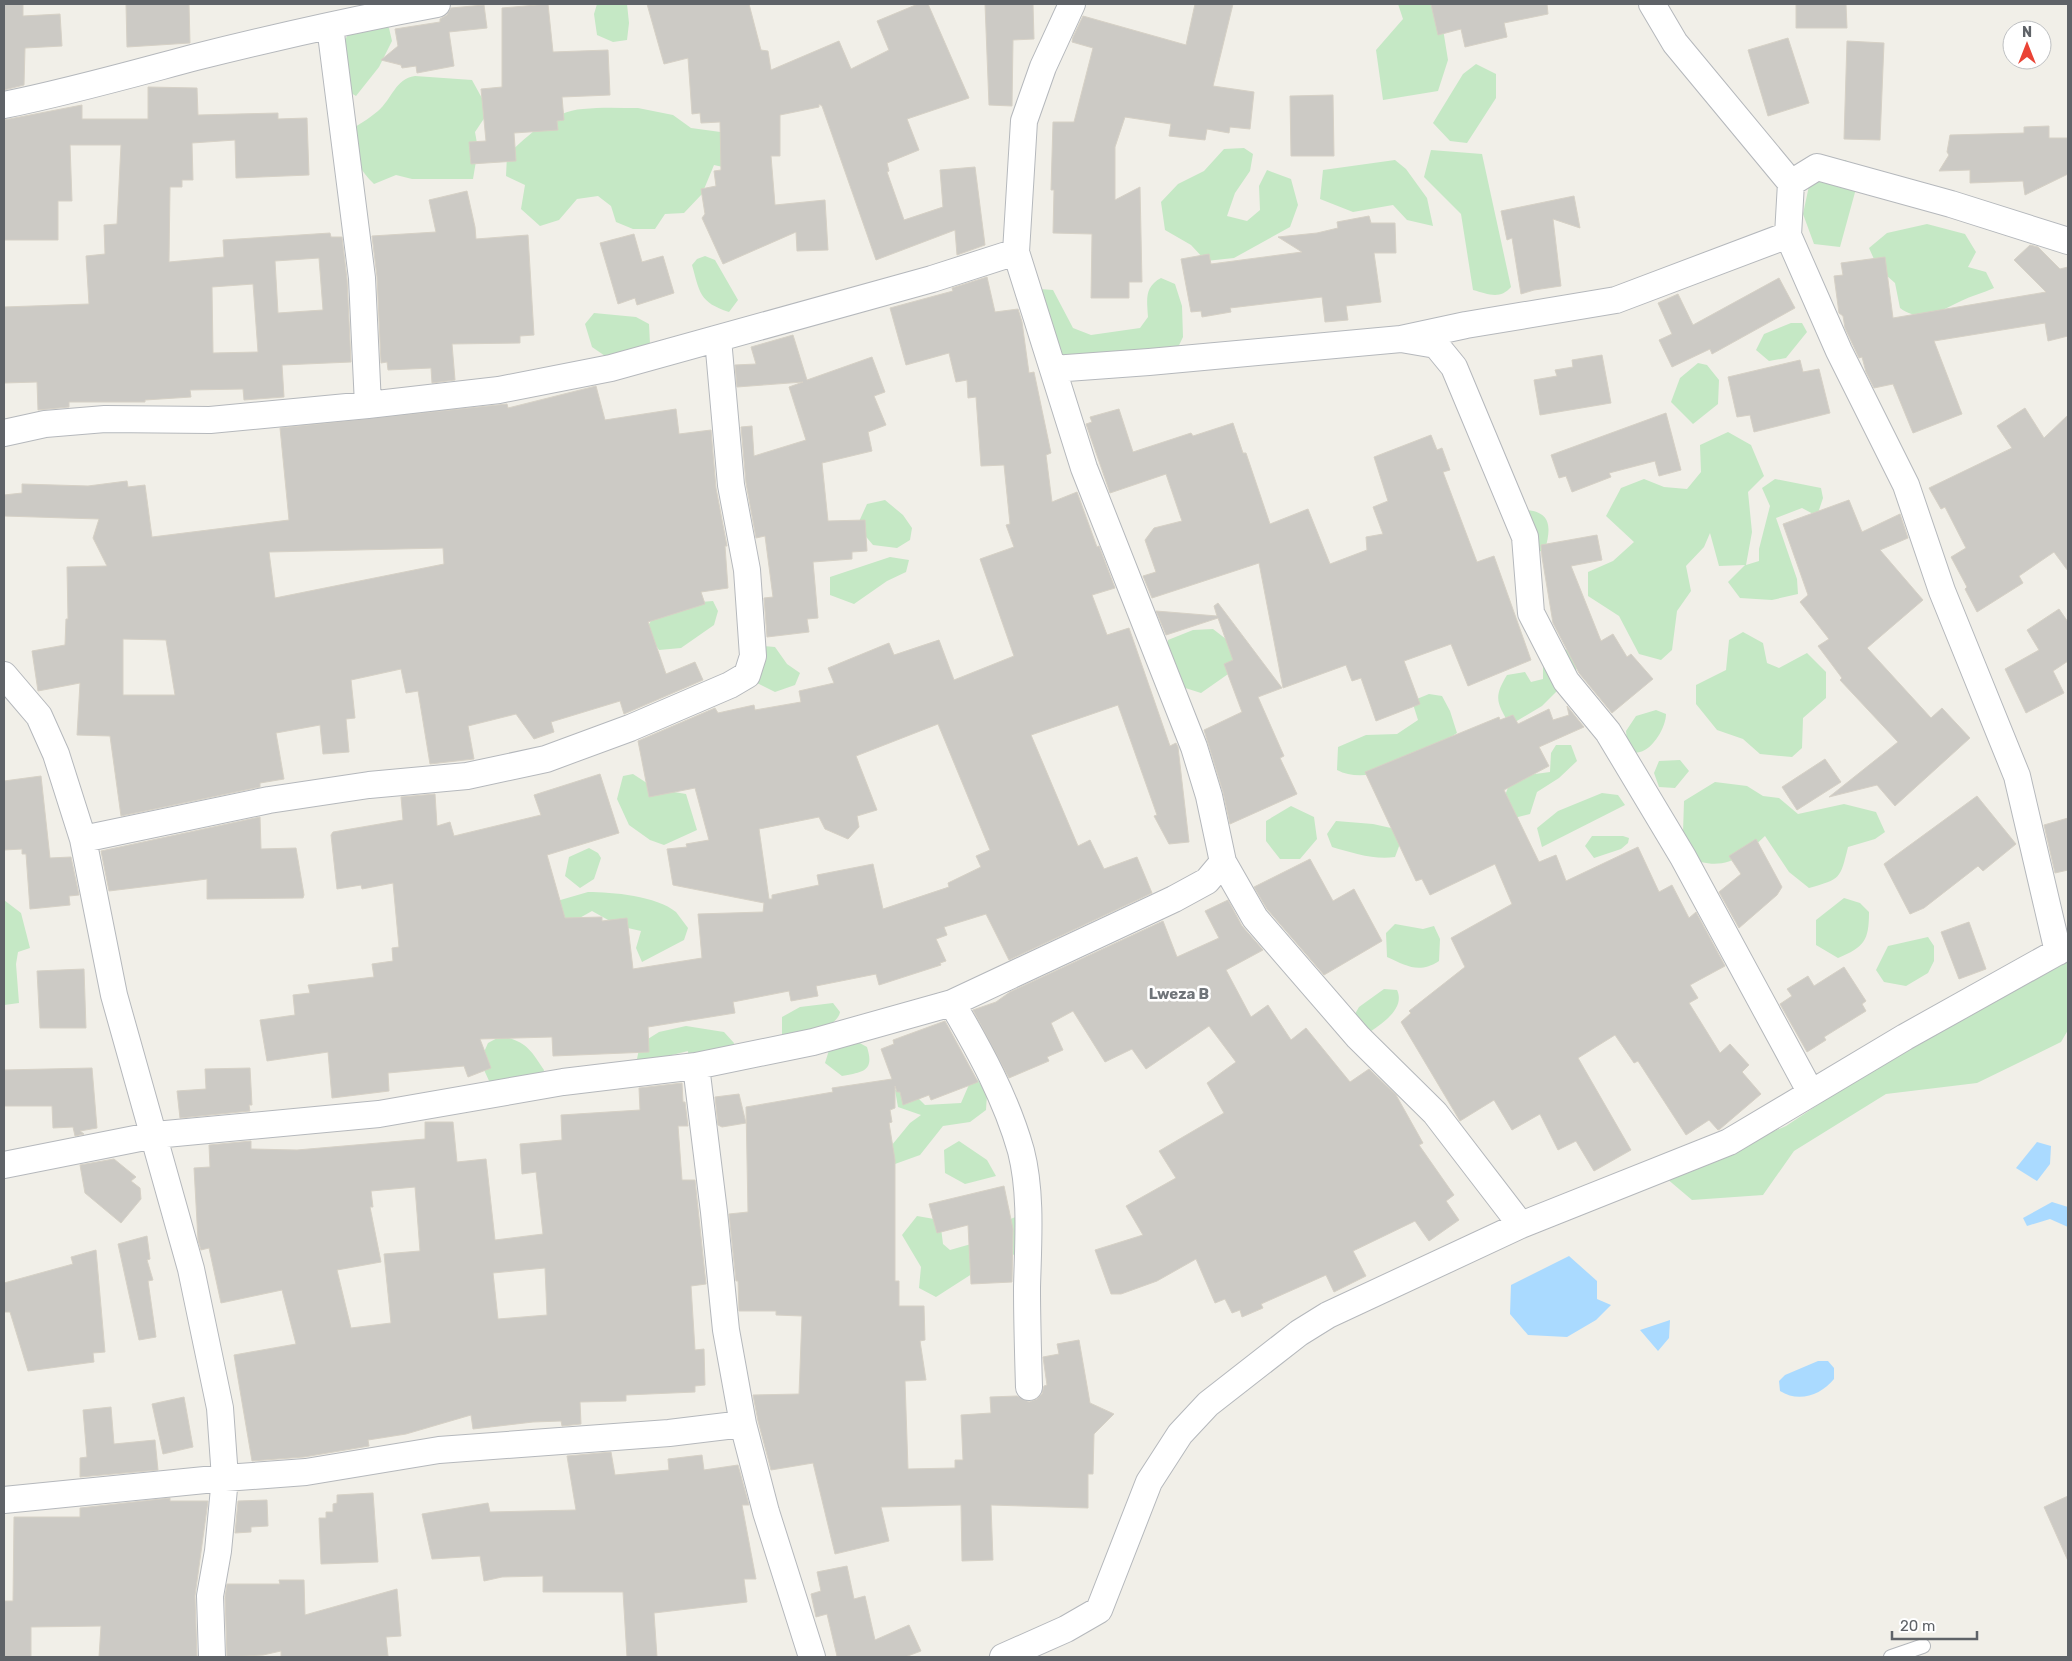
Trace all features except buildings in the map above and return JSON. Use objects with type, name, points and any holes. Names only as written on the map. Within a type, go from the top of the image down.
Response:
[{"type":"street","points":[[4,105],[72,91],[197,57],[330,26],[437,4]]},
{"type":"street","points":[[1072,4],[1043,67],[1024,121],[1016,252],[1084,468],[1194,747],[1209,796],[1223,862],[1255,918],[1358,1037],[1435,1114],[1521,1225]]},
{"type":"street","points":[[1002,1657],[1066,1628],[1098,1610],[1150,1482],[1180,1434],[1208,1404],[1298,1333],[1328,1316],[1521,1225],[1729,1142],[1905,1037],[2063,949],[2017,776],[1942,591],[1906,485],[1839,351],[1788,235],[1791,183],[1675,43],[1652,4]]},
{"type":"street","points":[[330,26],[362,278],[368,405]]},
{"type":"street","points":[[1791,183],[1817,167],[1951,204],[2068,241]]},
{"type":"street","points":[[1053,369],[1401,339],[1466,325],[1616,300],[1788,235]]},
{"type":"street","points":[[4,433],[45,424],[105,419],[210,420],[499,390],[611,368],[932,279],[1016,252]]},
{"type":"street","points":[[83,839],[269,800],[369,785],[467,776],[546,759],[630,728],[730,685],[748,675],[753,656],[747,570],[731,484],[718,339]]},
{"type":"street","points":[[1401,339],[1436,345],[1454,367],[1524,537],[1531,613],[1566,681],[1608,732],[1683,857],[1811,1093]]},
{"type":"street","points":[[4,675],[39,716],[56,754],[83,839],[114,995],[155,1134],[191,1269],[220,1408],[225,1478],[218,1551],[210,1596],[212,1657]]},
{"type":"street","points":[[4,1165],[155,1134],[379,1114],[562,1082],[696,1066],[813,1042],[952,1003],[1174,899],[1206,880],[1223,862]]},
{"type":"street","points":[[952,1003],[988,1065],[1007,1110],[1021,1153],[1029,1216],[1027,1311],[1029,1387]]},
{"type":"street","points":[[696,1066],[726,1330],[743,1424],[768,1521],[812,1657]]},
{"type":"street","points":[[4,1500],[225,1478],[306,1472],[439,1450],[669,1433],[743,1424]]},
{"type":"lane","points":[[1891,1657],[1923,1646]]},
{"type":"green space","points":[[597,4],[627,4],[629,23],[627,40],[613,42],[597,35],[594,14]]},
{"type":"green space","points":[[1398,4],[1439,4],[1448,60],[1438,91],[1383,100],[1376,50],[1403,19]]},
{"type":"green space","points":[[385,24],[389,28],[392,41],[379,67],[356,96],[346,90],[341,45],[353,28]]},
{"type":"green space","points":[[1476,64],[1496,74],[1496,98],[1467,143],[1450,141],[1433,123],[1463,74]]},
{"type":"green space","points":[[415,76],[472,80],[489,111],[475,132],[478,149],[473,179],[412,179],[396,175],[374,184],[359,165],[353,143],[355,127],[378,111],[398,85],[408,78]]},
{"type":"green space","points":[[638,108],[673,115],[691,128],[728,133],[745,172],[714,165],[702,194],[684,213],[665,214],[655,229],[633,229],[616,222],[611,206],[598,196],[577,199],[559,220],[540,226],[521,209],[525,185],[506,176],[507,155],[523,140],[551,119],[561,114],[583,109]]},
{"type":"green space","points":[[1244,148],[1253,154],[1250,171],[1235,193],[1227,216],[1247,221],[1260,210],[1259,186],[1267,170],[1291,179],[1298,205],[1290,227],[1234,258],[1206,261],[1191,245],[1165,230],[1161,202],[1178,184],[1204,171],[1224,149]]},
{"type":"green space","points":[[1431,150],[1482,154],[1511,287],[1503,294],[1494,295],[1473,290],[1461,214],[1424,177]]},
{"type":"green space","points":[[1395,160],[1406,169],[1427,198],[1433,226],[1407,220],[1393,205],[1353,212],[1320,199],[1323,170]]},
{"type":"green space","points":[[1835,160],[1846,160],[1857,185],[1840,247],[1814,244],[1803,214],[1810,181]]},
{"type":"green space","points":[[1927,224],[1965,234],[1976,252],[1968,267],[1986,272],[1994,288],[1931,314],[1916,315],[1900,308],[1895,283],[1878,268],[1869,248],[1887,233]]},
{"type":"green space","points":[[705,256],[715,260],[738,300],[729,312],[706,300],[699,290],[692,265],[697,259]]},
{"type":"green space","points":[[1161,278],[1175,284],[1182,306],[1183,337],[1169,366],[1065,358],[1038,340],[1040,289],[1053,290],[1073,328],[1091,335],[1140,328],[1148,317],[1147,300],[1149,290]]},
{"type":"green space","points":[[594,313],[636,317],[649,324],[650,344],[608,358],[592,347],[585,324]]},
{"type":"green space","points":[[1791,323],[1802,323],[1807,332],[1786,358],[1769,361],[1756,350],[1764,334]]},
{"type":"green space","points":[[1698,363],[1707,365],[1719,380],[1718,404],[1693,424],[1671,402],[1680,378]]},
{"type":"green space","points":[[1728,432],[1751,445],[1764,476],[1748,492],[1752,532],[1746,565],[1759,561],[1759,549],[1770,506],[1762,488],[1775,479],[1821,488],[1823,498],[1817,516],[1802,508],[1776,518],[1797,579],[1798,594],[1772,600],[1740,598],[1728,582],[1745,565],[1719,566],[1710,533],[1704,547],[1686,566],[1691,591],[1677,611],[1672,650],[1661,660],[1639,654],[1619,616],[1588,596],[1588,572],[1613,561],[1634,542],[1606,516],[1621,488],[1644,479],[1664,487],[1687,489],[1701,472],[1700,445]]},
{"type":"green space","points":[[885,500],[903,515],[912,528],[910,540],[897,548],[873,545],[857,526],[867,504]]},
{"type":"green space","points":[[1526,510],[1535,511],[1545,518],[1548,522],[1548,535],[1545,550],[1526,555],[1512,545],[1513,527]]},
{"type":"green space","points":[[890,557],[909,560],[906,572],[887,581],[854,604],[830,595],[830,577]]},
{"type":"green space","points":[[713,601],[718,611],[714,625],[681,648],[659,650],[645,630],[655,615],[689,603]]},
{"type":"green space","points":[[1213,629],[1235,646],[1231,672],[1201,693],[1179,686],[1165,653],[1168,640],[1193,630]]},
{"type":"green space","points":[[1743,632],[1763,643],[1767,663],[1779,668],[1807,653],[1826,672],[1826,698],[1803,718],[1802,748],[1792,757],[1760,754],[1743,739],[1717,730],[1696,704],[1696,685],[1726,670],[1729,640]]},
{"type":"green space","points":[[1554,645],[1574,653],[1577,660],[1576,672],[1542,706],[1510,725],[1498,700],[1500,689],[1507,675],[1525,672],[1531,682],[1543,679],[1543,663]]},
{"type":"green space","points":[[763,646],[775,647],[787,664],[800,673],[795,685],[775,692],[755,682]]},
{"type":"green space","points":[[1429,694],[1442,696],[1450,711],[1457,733],[1415,758],[1383,772],[1351,775],[1337,770],[1338,747],[1366,735],[1397,734],[1418,720],[1412,701]]},
{"type":"green space","points":[[1656,710],[1666,714],[1664,725],[1658,737],[1645,750],[1637,753],[1628,753],[1626,731],[1636,716]]},
{"type":"green space","points":[[1556,745],[1571,745],[1577,761],[1559,778],[1537,792],[1530,814],[1510,819],[1504,803],[1513,777],[1550,772],[1551,753]]},
{"type":"green space","points":[[1680,760],[1689,771],[1675,788],[1659,787],[1654,773],[1659,761]]},
{"type":"green space","points":[[633,774],[656,789],[686,794],[697,830],[664,845],[650,840],[629,825],[617,799],[623,776]]},
{"type":"green space","points":[[1715,782],[1747,786],[1763,796],[1779,798],[1798,814],[1844,804],[1876,812],[1885,832],[1875,839],[1848,847],[1841,872],[1838,876],[1833,880],[1809,888],[1789,872],[1765,836],[1751,849],[1729,862],[1711,864],[1701,862],[1683,833],[1684,801]]},
{"type":"green space","points":[[1602,793],[1618,795],[1625,805],[1542,847],[1537,828],[1558,811]]},
{"type":"green space","points":[[1291,806],[1314,817],[1317,839],[1300,859],[1280,859],[1266,841],[1266,821]]},
{"type":"green space","points":[[1336,821],[1373,824],[1400,830],[1401,841],[1395,857],[1371,857],[1332,847],[1327,834]]},
{"type":"green space","points":[[1592,836],[1623,836],[1629,838],[1628,843],[1621,849],[1594,858],[1585,846]]},
{"type":"green space","points":[[589,848],[598,853],[601,858],[594,879],[580,888],[565,876],[569,857]]},
{"type":"green space","points":[[588,892],[634,896],[658,902],[668,907],[676,912],[688,928],[684,940],[642,962],[636,948],[641,931],[619,926],[592,911],[569,924],[546,922],[557,901]]},
{"type":"green space","points":[[1844,898],[1860,903],[1869,912],[1869,922],[1863,942],[1854,950],[1838,958],[1816,945],[1816,920]]},
{"type":"green space","points":[[4,900],[21,913],[30,948],[18,952],[16,964],[19,1003],[4,1005]]},
{"type":"green space","points":[[1395,924],[1423,929],[1434,926],[1440,939],[1439,961],[1419,968],[1407,966],[1387,957],[1386,933]]},
{"type":"green space","points":[[1928,937],[1934,946],[1934,961],[1928,973],[1906,986],[1884,982],[1876,970],[1888,946]]},
{"type":"green space","points":[[2068,958],[2068,1030],[2061,1042],[1977,1083],[1886,1094],[1794,1151],[1763,1195],[1692,1200],[1666,1178],[1786,1126],[1902,1049]]},
{"type":"green space","points":[[1384,989],[1397,990],[1398,1004],[1390,1016],[1367,1034],[1351,1021],[1359,1007]]},
{"type":"green space","points":[[833,1003],[840,1012],[834,1021],[823,1029],[803,1036],[782,1034],[782,1017],[800,1007]]},
{"type":"green space","points":[[686,1026],[724,1032],[734,1043],[726,1070],[689,1072],[688,1051],[636,1064],[640,1044],[659,1032]]},
{"type":"green space","points":[[501,1036],[527,1047],[544,1070],[538,1094],[490,1083],[480,1061],[488,1043]]},
{"type":"green space","points":[[856,1041],[867,1047],[869,1055],[868,1066],[861,1072],[842,1076],[825,1063],[830,1047]]},
{"type":"green space","points":[[977,1079],[987,1094],[986,1110],[970,1122],[943,1126],[920,1155],[895,1164],[887,1151],[910,1123],[921,1115],[898,1107],[895,1090],[905,1085],[925,1105],[961,1103],[971,1080]]},
{"type":"green space","points":[[959,1141],[987,1160],[996,1176],[965,1184],[945,1173],[944,1150]]},
{"type":"green space","points":[[917,1216],[940,1220],[943,1244],[950,1250],[985,1240],[1003,1222],[1018,1216],[1018,1255],[1003,1254],[936,1297],[919,1288],[921,1267],[902,1235]]},
{"type":"water","points":[[2037,1142],[2051,1146],[2050,1164],[2037,1181],[2016,1168]]},
{"type":"water","points":[[2052,1202],[2068,1207],[2068,1227],[2050,1219],[2027,1226],[2023,1218]]},
{"type":"water","points":[[1569,1256],[1597,1281],[1597,1299],[1611,1305],[1596,1320],[1567,1337],[1528,1335],[1510,1314],[1511,1285]]},
{"type":"water","points":[[1670,1320],[1669,1338],[1658,1351],[1640,1330]]},
{"type":"water","points":[[1818,1361],[1828,1361],[1834,1368],[1834,1379],[1829,1385],[1816,1393],[1802,1397],[1787,1395],[1780,1391],[1779,1381],[1785,1375]]},
{"type":"district","name":"Lweza B","points":[[1179,994]]}]
